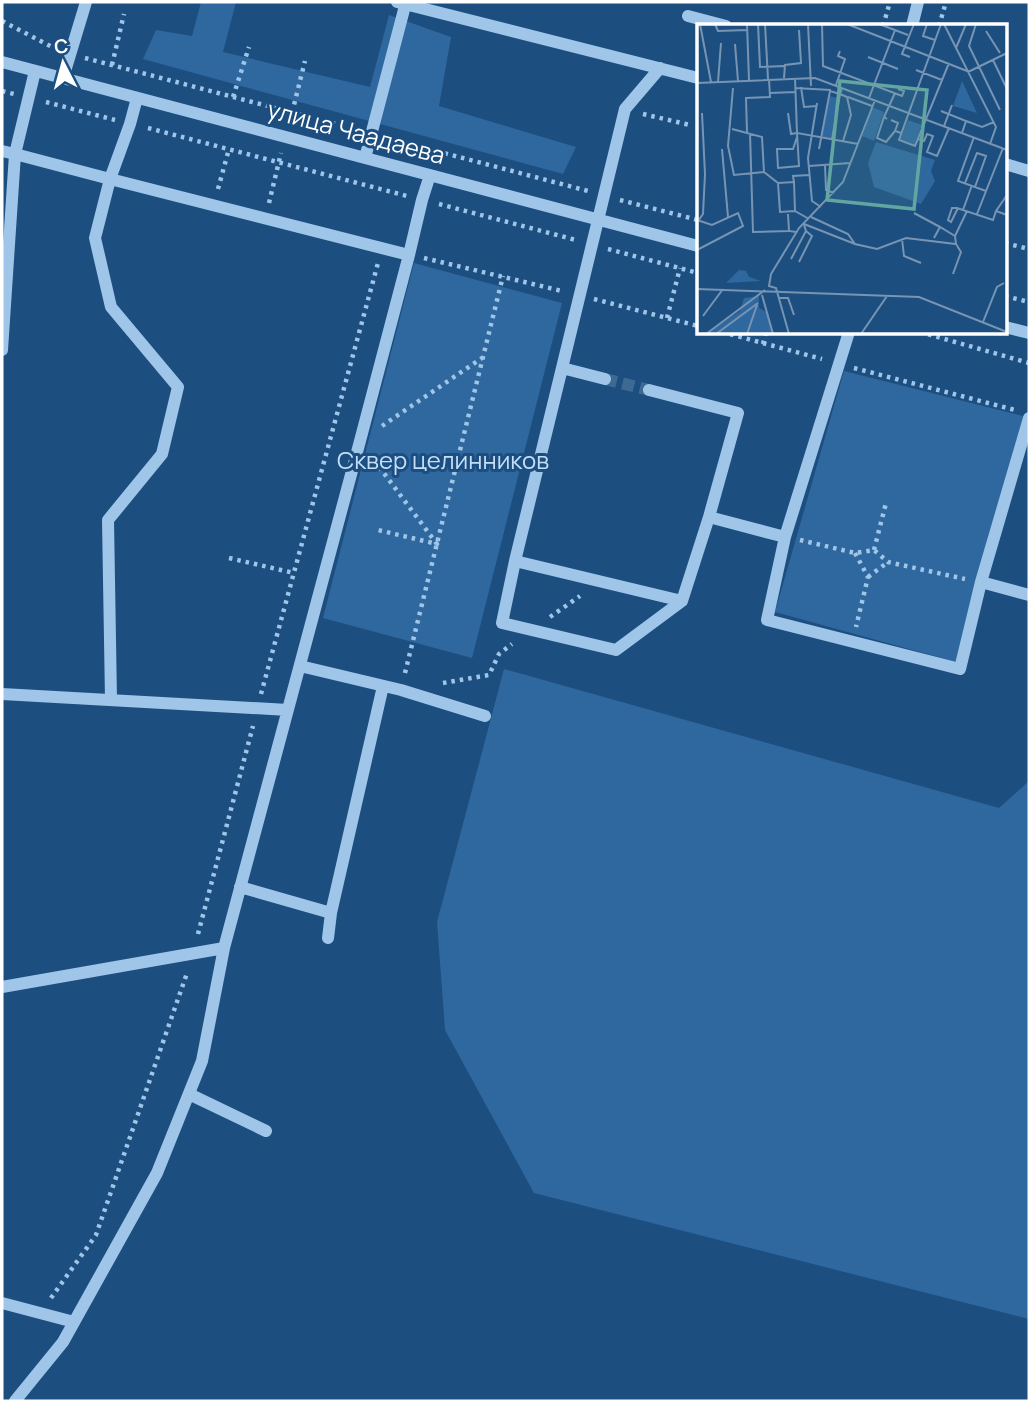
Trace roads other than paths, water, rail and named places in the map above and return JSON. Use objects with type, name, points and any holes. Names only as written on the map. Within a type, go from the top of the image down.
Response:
[{"type":"street","points":[[63,78],[86,2]]},
{"type":"street","points":[[365,158],[402,2],[697,78]]},
{"type":"street","points":[[912,24],[918,2]]},
{"type":"street","points":[[688,16],[718,24]]},
{"type":"street","name":"улица Чаадаева","points":[[2,62],[697,246]]},
{"type":"street","points":[[649,390],[738,413],[682,601],[616,650],[502,623],[625,109],[660,68]]},
{"type":"street","points":[[2,349],[15,154],[35,71]]},
{"type":"street","points":[[111,700],[108,520],[162,454],[178,387],[111,307],[95,238],[110,180],[137,98]]},
{"type":"street","points":[[2,151],[409,255]]},
{"type":"street","points":[[1006,164],[1029,171]]},
{"type":"street","points":[[15,1401],[63,1342],[157,1173],[202,1061],[224,948],[430,175]]},
{"type":"street","points":[[1006,327],[1029,333]]},
{"type":"street","points":[[848,334],[786,537],[767,620],[960,669],[981,582],[1029,418]]},
{"type":"street","points":[[562,369],[605,379]]},
{"type":"street","points":[[709,517],[786,537]]},
{"type":"street","points":[[515,561],[682,601]]},
{"type":"street","points":[[981,582],[1029,595]]},
{"type":"street","points":[[300,666],[401,690],[485,716]]},
{"type":"street","points":[[328,938],[331,913],[383,686]]},
{"type":"street","points":[[2,694],[288,710]]},
{"type":"street","points":[[240,887],[331,913]]},
{"type":"street","points":[[2,987],[224,948]]},
{"type":"street","points":[[189,1094],[265,1131]]},
{"type":"street","points":[[2,1303],[74,1322]]},
{"type":"tunnel","points":[[605,379],[649,390]]},
{"type":"park label","name":"Сквер целинников","points":[[443,461]]}]
